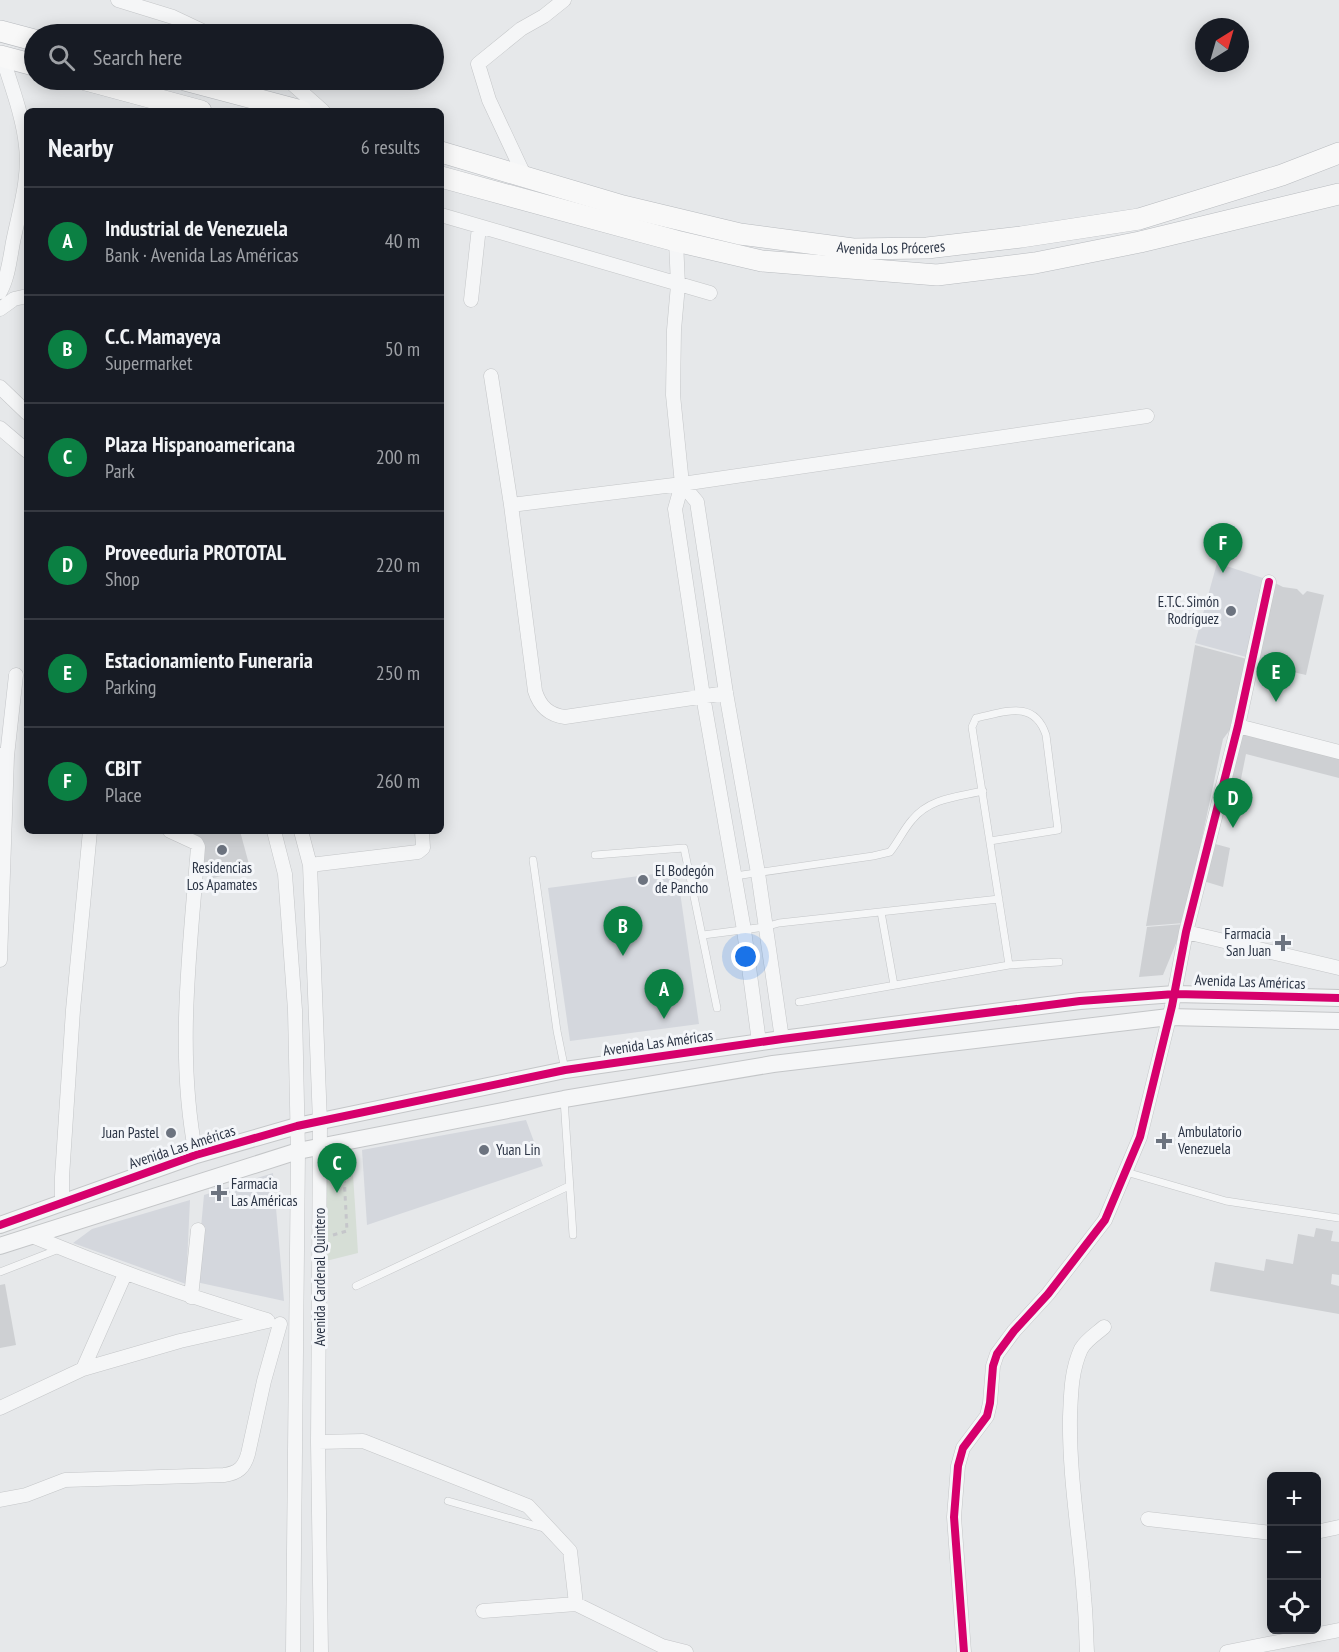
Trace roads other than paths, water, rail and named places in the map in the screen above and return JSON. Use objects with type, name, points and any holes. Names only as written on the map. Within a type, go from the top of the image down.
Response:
[{"type":"highway","points":[[0,31],[24,37]]},
{"type":"highway","points":[[1,56],[24,62]]},
{"type":"highway","points":[[123,90],[190,108]]},
{"type":"highway","points":[[222,90],[290,108]]},
{"type":"highway","name":"Avenida Los Próceres","points":[[444,153],[623,206],[740,234],[853,249],[927,248],[1021,237],[1139,219],[1282,175],[1339,153]]},
{"type":"highway","name":"Avenida Los Próceres","points":[[444,178],[675,241],[762,261],[937,275],[1035,263],[1140,242],[1339,194]]},
{"type":"street","points":[[118,0],[186,24]]},
{"type":"street","points":[[525,177],[489,100],[478,64],[521,29],[544,16],[564,0]]},
{"type":"street","points":[[1,56],[24,134]]},
{"type":"street","points":[[299,90],[320,108]]},
{"type":"street","points":[[0,291],[7,271],[24,180]]},
{"type":"street","points":[[444,216],[710,293]]},
{"type":"street","points":[[471,300],[479,226]]},
{"type":"street","points":[[675,241],[678,285],[674,330],[673,395],[682,484],[675,509],[703,696],[744,930],[759,1042]]},
{"type":"street","points":[[0,309],[14,299],[24,297]]},
{"type":"street","points":[[491,376],[511,505],[535,691],[542,707],[556,716],[565,717],[726,693]]},
{"type":"street","points":[[0,387],[24,411]]},
{"type":"street","points":[[511,505],[682,484],[1147,416]]},
{"type":"street","points":[[0,428],[24,449]]},
{"type":"street","points":[[682,484],[697,501],[726,693],[758,873],[782,1039]]},
{"type":"street","points":[[964,1652],[954,1518],[958,1466],[963,1448],[987,1416],[993,1366],[997,1354],[1014,1331],[1048,1294],[1105,1220],[1140,1137],[1175,993],[1186,932],[1238,726],[1269,582]]},
{"type":"street","points":[[0,960],[4,755],[16,675]]},
{"type":"street","points":[[1238,726],[1339,752]]},
{"type":"street","points":[[62,1203],[73,1021],[90,834]]},
{"type":"street","points":[[176,834],[196,843],[198,848],[185,1032],[191,1130],[196,1155]]},
{"type":"street","points":[[275,834],[285,874],[295,1010],[297,1126]]},
{"type":"street","name":"Avenida Cardenal Quintero","points":[[302,834],[310,865],[320,1122],[318,1442],[321,1652]]},
{"type":"street","points":[[310,865],[418,852],[423,848],[422,834]]},
{"type":"street","points":[[1186,932],[1339,968]]},
{"type":"street","name":"Avenida Las Américas","points":[[0,1225],[196,1155],[297,1126],[565,1070],[759,1042],[1080,1001],[1175,993],[1339,998]]},
{"type":"street","points":[[0,1245],[298,1151],[564,1099],[773,1064],[1169,1017],[1339,1021]]},
{"type":"street","name":"Avenida Cardenal Quintero","points":[[293,1652],[297,1126]]},
{"type":"street","points":[[191,1297],[198,1230]]},
{"type":"street","points":[[32,1236],[125,1274],[191,1297],[296,1328]]},
{"type":"street","points":[[83,1369],[125,1274]]},
{"type":"street","points":[[0,1408],[83,1369],[180,1341],[274,1323]]},
{"type":"street","points":[[0,1500],[26,1495],[65,1480],[224,1475],[238,1471],[246,1461],[248,1454],[274,1323]]},
{"type":"street","points":[[1087,1652],[1070,1442],[1071,1394],[1074,1371],[1082,1348],[1104,1327]]},
{"type":"street","points":[[318,1442],[363,1441],[528,1506],[570,1551],[576,1604]]},
{"type":"street","points":[[1148,1519],[1267,1532]]},
{"type":"street","points":[[1321,1531],[1339,1527]]},
{"type":"street","points":[[483,1611],[576,1604],[662,1646],[686,1652]]},
{"type":"street","points":[[1227,1652],[1339,1630]]},
{"type":"lane","points":[[990,841],[1058,830],[1047,735],[1035,716],[1018,710],[976,718],[972,727],[1009,965]]},
{"type":"lane","points":[[735,876],[890,852],[921,810],[939,800],[983,791]]},
{"type":"lane","points":[[595,855],[684,848],[717,1008]]},
{"type":"lane","points":[[533,860],[557,1031],[565,1070]]},
{"type":"lane","points":[[703,934],[765,927],[779,923],[999,899]]},
{"type":"lane","points":[[881,912],[894,985]]},
{"type":"lane","points":[[799,1002],[1009,965],[1059,962]]},
{"type":"lane","points":[[564,1099],[573,1234]]},
{"type":"lane","points":[[1126,1172],[1226,1201],[1339,1218]]},
{"type":"lane","points":[[356,1286],[569,1186]]},
{"type":"lane","points":[[0,1272],[61,1248]]},
{"type":"lane","points":[[448,1501],[551,1530]]},
{"type":"place","name":"CBIT","points":[[1223,573]]},
{"type":"place","name":"E.T.C. Simón Rodríguez","points":[[1231,611]]},
{"type":"place","name":"Estacionamiento Funeraria","points":[[1276,702]]},
{"type":"place","name":"Proveeduria PROTOTAL","points":[[1233,828]]},
{"type":"place","name":"Residencias Los Apamates","points":[[222,850]]},
{"type":"place","name":"El Bodegón de Pancho","points":[[643,880]]},
{"type":"place","name":"Farmacia San Juan","points":[[1283,943]]},
{"type":"place","name":"C.C. Mamayeya","points":[[623,956]]},
{"type":"place","name":"Industrial de Venezuela","points":[[664,1019]]},
{"type":"place","name":"Juan Pastel","points":[[171,1133]]},
{"type":"place","name":"Ambulatorio Venezuela","points":[[1164,1141]]},
{"type":"place","name":"Yuan Lin","points":[[484,1150]]},
{"type":"place","name":"Farmacia Las Américas","points":[[219,1193]]},
{"type":"place","name":"Plaza Hispanoamericana","points":[[337,1193]]}]
